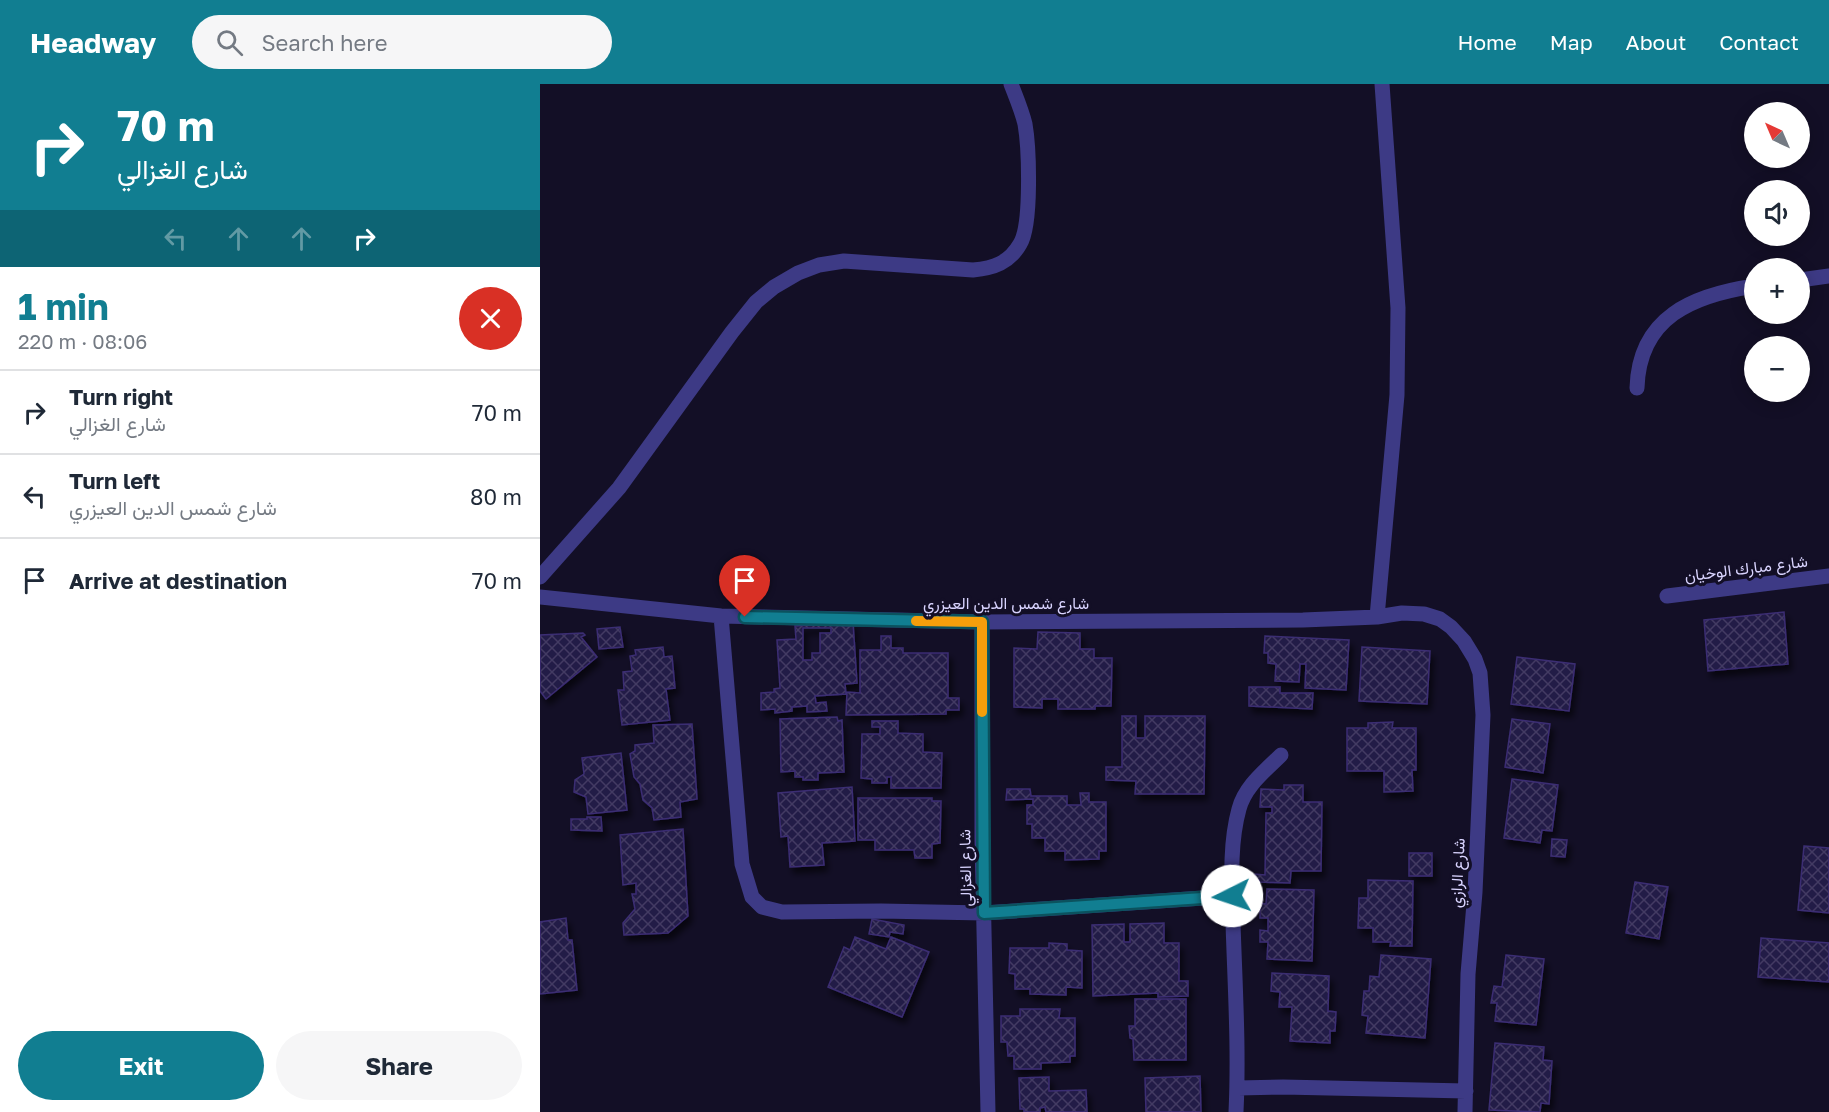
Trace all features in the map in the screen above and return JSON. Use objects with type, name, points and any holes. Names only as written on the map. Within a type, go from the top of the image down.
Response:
[{"type":"street","points":[[540,577],[619,488],[732,332],[756,302],[774,287],[798,273],[819,265],[844,261],[973,270],[992,268],[1006,261],[1021,243],[1027,223],[1026,135],[1011,84]]},
{"type":"street","points":[[1377,617],[1397,395],[1398,308],[1382,84]]},
{"type":"street","points":[[1810,279],[1829,276]]},
{"type":"street","points":[[1637,388],[1637,372],[1641,356],[1651,336],[1664,320],[1679,308],[1706,297],[1744,288]]},
{"type":"street","name":"شارع مبارك الوخيان","points":[[1667,596],[1829,576]]},
{"type":"street","name":"شارع شمس الدين العيزري","points":[[540,597],[721,616],[982,622],[1303,620],[1402,614],[1432,615],[1451,627],[1464,641]]},
{"type":"street","points":[[721,616],[742,864],[752,897],[762,907],[782,912],[984,913],[1232,896]]},
{"type":"street","name":"شارع الغزالي","points":[[982,622],[988,1112]]},
{"type":"street","name":"شارع الرازي","points":[[1464,641],[1480,673],[1483,715],[1475,892],[1468,974],[1465,1112]]},
{"type":"street","points":[[1236,1112],[1238,1088],[1232,896],[1233,852],[1239,808],[1252,784],[1281,755]]},
{"type":"street","points":[[1238,1088],[1466,1091]]},
{"type":"building","points":[[1784,612],[1788,664],[1708,671],[1704,620]]},
{"type":"building","points":[[853,622],[857,683],[845,684],[846,694],[815,696],[816,703],[826,702],[827,711],[807,712],[807,706],[792,707],[792,711],[775,713],[775,709],[761,710],[761,693],[774,692],[774,689],[780,688],[777,640],[796,639],[795,626]],"holes":[[[803,628],[831,628],[831,633],[820,633],[820,653],[812,653],[812,660],[803,660]]]},
{"type":"building","points":[[620,627],[623,647],[599,649],[597,629]]},
{"type":"building","points":[[1038,632],[1080,633],[1080,649],[1094,649],[1094,658],[1112,658],[1111,706],[1095,706],[1095,709],[1058,709],[1058,699],[1042,699],[1042,708],[1014,707],[1014,648],[1037,649]]},
{"type":"building","points":[[583,633],[585,635],[581,637],[597,657],[546,699],[540,691],[540,635]]},
{"type":"building","points":[[881,636],[891,636],[891,648],[903,648],[903,653],[948,653],[948,698],[959,698],[959,710],[946,710],[946,714],[846,715],[847,692],[860,693],[860,650],[881,650]]},
{"type":"building","points":[[1265,636],[1349,640],[1346,690],[1305,688],[1306,664],[1300,664],[1299,682],[1275,681],[1276,664],[1268,663],[1268,653],[1264,653]]},
{"type":"building","points":[[663,647],[664,657],[672,656],[675,688],[666,689],[670,720],[622,725],[618,690],[624,690],[623,672],[632,671],[630,656],[636,655],[635,650]]},
{"type":"building","points":[[1362,647],[1430,651],[1427,704],[1359,701]]},
{"type":"building","points":[[1517,657],[1575,664],[1569,711],[1511,704]]},
{"type":"building","points":[[1249,687],[1280,687],[1280,693],[1313,693],[1312,709],[1249,706]]},
{"type":"building","points":[[1122,716],[1136,716],[1136,738],[1145,738],[1145,716],[1205,716],[1204,794],[1135,794],[1136,781],[1106,780],[1106,767],[1122,767]]},
{"type":"building","points":[[837,717],[838,721],[842,720],[844,772],[818,773],[818,780],[803,780],[803,777],[795,777],[795,771],[781,772],[780,719]]},
{"type":"building","points":[[1512,719],[1550,724],[1543,773],[1505,767]]},
{"type":"building","points":[[872,721],[898,721],[898,733],[923,734],[923,752],[942,753],[941,788],[891,788],[891,777],[887,777],[887,783],[872,783],[872,779],[861,778],[862,734],[880,734],[880,727],[872,727]]},
{"type":"building","points":[[1393,722],[1392,728],[1416,728],[1416,770],[1412,770],[1413,791],[1384,792],[1384,771],[1347,771],[1347,728],[1368,728],[1368,723]]},
{"type":"building","points":[[692,724],[697,799],[680,802],[681,817],[654,820],[652,808],[643,800],[640,784],[634,777],[630,754],[635,751],[635,745],[654,743],[653,725]]},
{"type":"building","points":[[621,753],[627,810],[588,814],[586,797],[574,792],[575,780],[584,774],[582,758]]},
{"type":"building","points":[[1512,779],[1558,785],[1552,831],[1542,830],[1540,843],[1504,838]]},
{"type":"building","points":[[1284,785],[1303,785],[1303,802],[1322,802],[1321,871],[1291,871],[1290,883],[1259,882],[1255,880],[1255,874],[1265,875],[1266,813],[1272,813],[1272,807],[1260,807],[1261,789],[1284,790]]},
{"type":"building","points":[[852,787],[855,841],[822,843],[824,865],[790,867],[788,836],[781,837],[778,793]]},
{"type":"building","points":[[1007,789],[1030,789],[1031,796],[1067,796],[1067,805],[1081,805],[1080,793],[1089,793],[1089,802],[1106,802],[1106,851],[1099,851],[1099,859],[1065,860],[1065,851],[1045,851],[1045,838],[1032,838],[1032,824],[1027,824],[1027,805],[1033,805],[1033,799],[1006,800]]},
{"type":"building","points":[[858,798],[932,798],[932,801],[941,801],[940,843],[932,844],[932,858],[915,858],[914,850],[875,850],[875,840],[858,840]]},
{"type":"building","points":[[587,817],[601,817],[602,831],[571,830],[571,819],[587,819]]},
{"type":"building","points":[[683,829],[688,916],[668,933],[624,935],[623,923],[635,909],[632,894],[636,894],[636,883],[623,885],[620,835]]},
{"type":"building","points":[[1552,839],[1567,840],[1565,857],[1551,856]]},
{"type":"building","points":[[1804,846],[1829,848],[1829,913],[1798,910]]},
{"type":"building","points":[[1409,853],[1432,853],[1432,876],[1409,876]]},
{"type":"building","points":[[1368,880],[1413,881],[1412,946],[1390,946],[1391,942],[1373,942],[1373,928],[1358,928],[1359,898],[1368,898]]},
{"type":"building","points":[[1635,882],[1668,887],[1659,939],[1626,933]]},
{"type":"building","points":[[1267,889],[1314,890],[1312,961],[1267,959],[1268,942],[1260,942],[1260,930],[1268,931],[1268,918],[1260,918],[1260,903],[1266,904]]},
{"type":"building","points":[[566,918],[568,940],[572,940],[577,990],[540,994],[540,922]]},
{"type":"building","points":[[872,919],[904,925],[903,934],[890,932],[889,937],[869,934]]},
{"type":"building","points":[[1164,923],[1164,943],[1179,943],[1179,981],[1188,981],[1188,996],[1158,997],[1158,993],[1093,996],[1092,925],[1124,924],[1124,942],[1130,942],[1130,924]]},
{"type":"building","points":[[855,937],[886,949],[891,937],[929,952],[902,1017],[828,987],[844,947],[850,950]]},
{"type":"building","points":[[1761,938],[1829,943],[1829,982],[1758,977]]},
{"type":"building","points":[[1049,943],[1067,944],[1067,950],[1082,951],[1082,988],[1066,987],[1066,995],[1030,994],[1030,989],[1015,989],[1015,974],[1009,973],[1010,948],[1049,948]]},
{"type":"building","points":[[1381,955],[1431,959],[1425,1038],[1366,1033],[1368,1016],[1362,1015],[1364,991],[1369,991],[1370,976],[1379,977]]},
{"type":"building","points":[[1506,955],[1544,959],[1536,1025],[1495,1021],[1497,1003],[1491,1003],[1494,986],[1502,987]]},
{"type":"building","points":[[1272,973],[1329,976],[1328,1011],[1336,1012],[1335,1031],[1330,1031],[1330,1043],[1290,1041],[1292,1007],[1279,1007],[1280,992],[1271,991]]},
{"type":"building","points":[[1135,999],[1186,999],[1186,1060],[1134,1060],[1133,1039],[1130,1038],[1129,1026],[1135,1026]]},
{"type":"building","points":[[1020,1009],[1060,1009],[1059,1018],[1075,1018],[1075,1056],[1070,1056],[1070,1062],[1041,1063],[1041,1069],[1014,1069],[1014,1056],[1008,1056],[1007,1042],[1001,1042],[1001,1016],[1020,1016]]},
{"type":"building","points":[[1495,1043],[1544,1047],[1543,1060],[1552,1061],[1549,1104],[1541,1103],[1540,1112],[1489,1110]]},
{"type":"building","points":[[1200,1076],[1201,1112],[1146,1112],[1145,1078]]},
{"type":"building","points":[[1049,1077],[1049,1091],[1086,1090],[1087,1112],[1046,1112],[1045,1107],[1040,1108],[1040,1112],[1024,1112],[1024,1109],[1020,1109],[1019,1078]]},
{"type":"slow traffic","points":[[916,621],[982,622],[982,712]]},
{"type":"route","points":[[745,617],[982,622],[984,913],[1232,896]]}]
